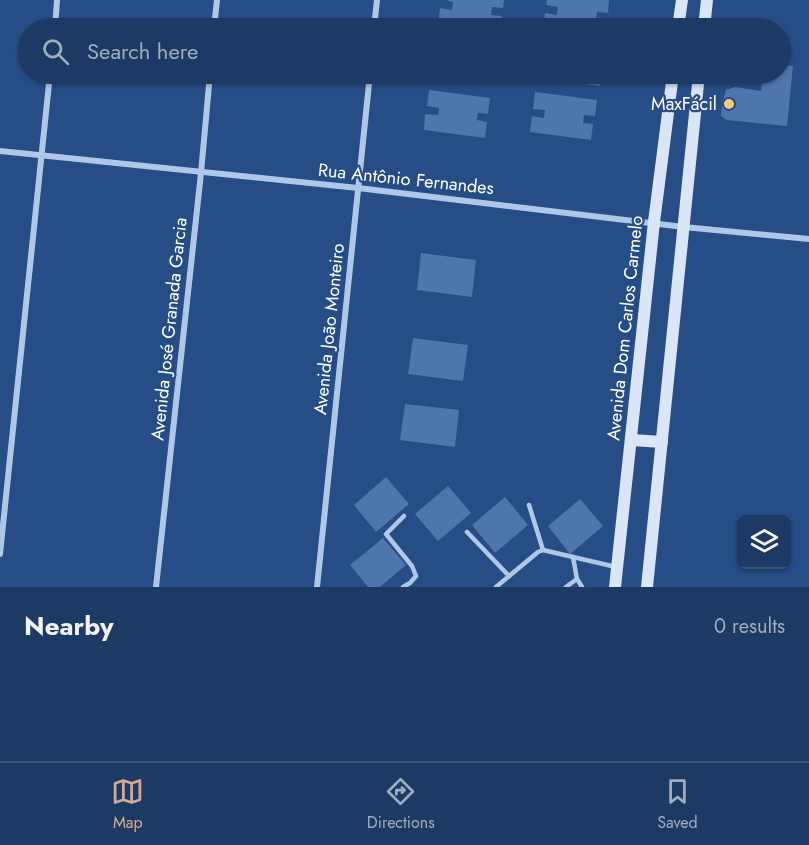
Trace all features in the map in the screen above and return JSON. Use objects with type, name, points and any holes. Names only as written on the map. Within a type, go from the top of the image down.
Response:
[{"type":"street","points":[[56,18],[57,0]]},
{"type":"street","points":[[215,18],[217,0]]},
{"type":"street","points":[[376,18],[377,0]]},
{"type":"street","points":[[679,18],[682,0]]},
{"type":"street","points":[[705,18],[707,0]]},
{"type":"street","points":[[0,554],[50,84]]},
{"type":"street","name":"Avenida José Granada Garcia","points":[[156,587],[209,84]]},
{"type":"street","name":"Avenida João Monteiro","points":[[317,587],[369,84]]},
{"type":"street","name":"Avenida Dom Carlos Carmelo","points":[[615,587],[654,222],[672,84]]},
{"type":"street","points":[[647,587],[698,84]]},
{"type":"street","name":"Rua Antônio Fernandes","points":[[0,151],[358,188],[684,227],[809,239]]},
{"type":"street","points":[[632,440],[662,442]]},
{"type":"lane","points":[[529,505],[543,550]]},
{"type":"lane","points":[[404,516],[386,534],[412,566],[416,576],[404,587]]},
{"type":"lane","points":[[467,532],[509,576]]},
{"type":"lane","points":[[496,587],[543,550],[617,567]]},
{"type":"lane","points":[[573,557],[576,579],[582,587]]},
{"type":"lane","points":[[566,587],[576,579]]},
{"type":"building","points":[[504,0],[503,8],[492,7],[491,15],[502,16],[502,18],[439,18],[440,8],[452,10],[453,2],[448,1]]},
{"type":"building","points":[[547,0],[609,0],[608,13],[597,12],[596,18],[544,18],[545,13],[557,15],[558,7],[546,5]]},
{"type":"building","points":[[791,66],[793,66],[787,126],[727,120],[721,116],[726,90],[735,87],[761,91],[762,84],[791,84]]},
{"type":"building","points":[[429,90],[490,98],[488,114],[478,113],[477,120],[487,122],[485,138],[424,130],[425,114],[438,115],[439,108],[427,106]]},
{"type":"building","points":[[535,92],[597,100],[595,116],[584,115],[583,123],[593,124],[591,140],[530,132],[532,116],[544,118],[545,110],[533,109]]},
{"type":"building","points":[[421,253],[476,260],[472,297],[417,290]]},
{"type":"building","points":[[413,338],[468,345],[463,381],[408,374]]},
{"type":"building","points":[[405,404],[459,410],[455,447],[400,440]]},
{"type":"building","points":[[386,477],[409,504],[376,532],[354,505]]},
{"type":"building","points":[[448,486],[471,513],[438,541],[415,514]]},
{"type":"building","points":[[505,497],[528,525],[495,553],[472,525]]},
{"type":"building","points":[[580,499],[603,526],[570,554],[548,526]]},
{"type":"building","points":[[383,538],[406,565],[380,587],[368,587],[350,565]]},
{"type":"place","name":"MaxFácil","points":[[729,104]]}]
